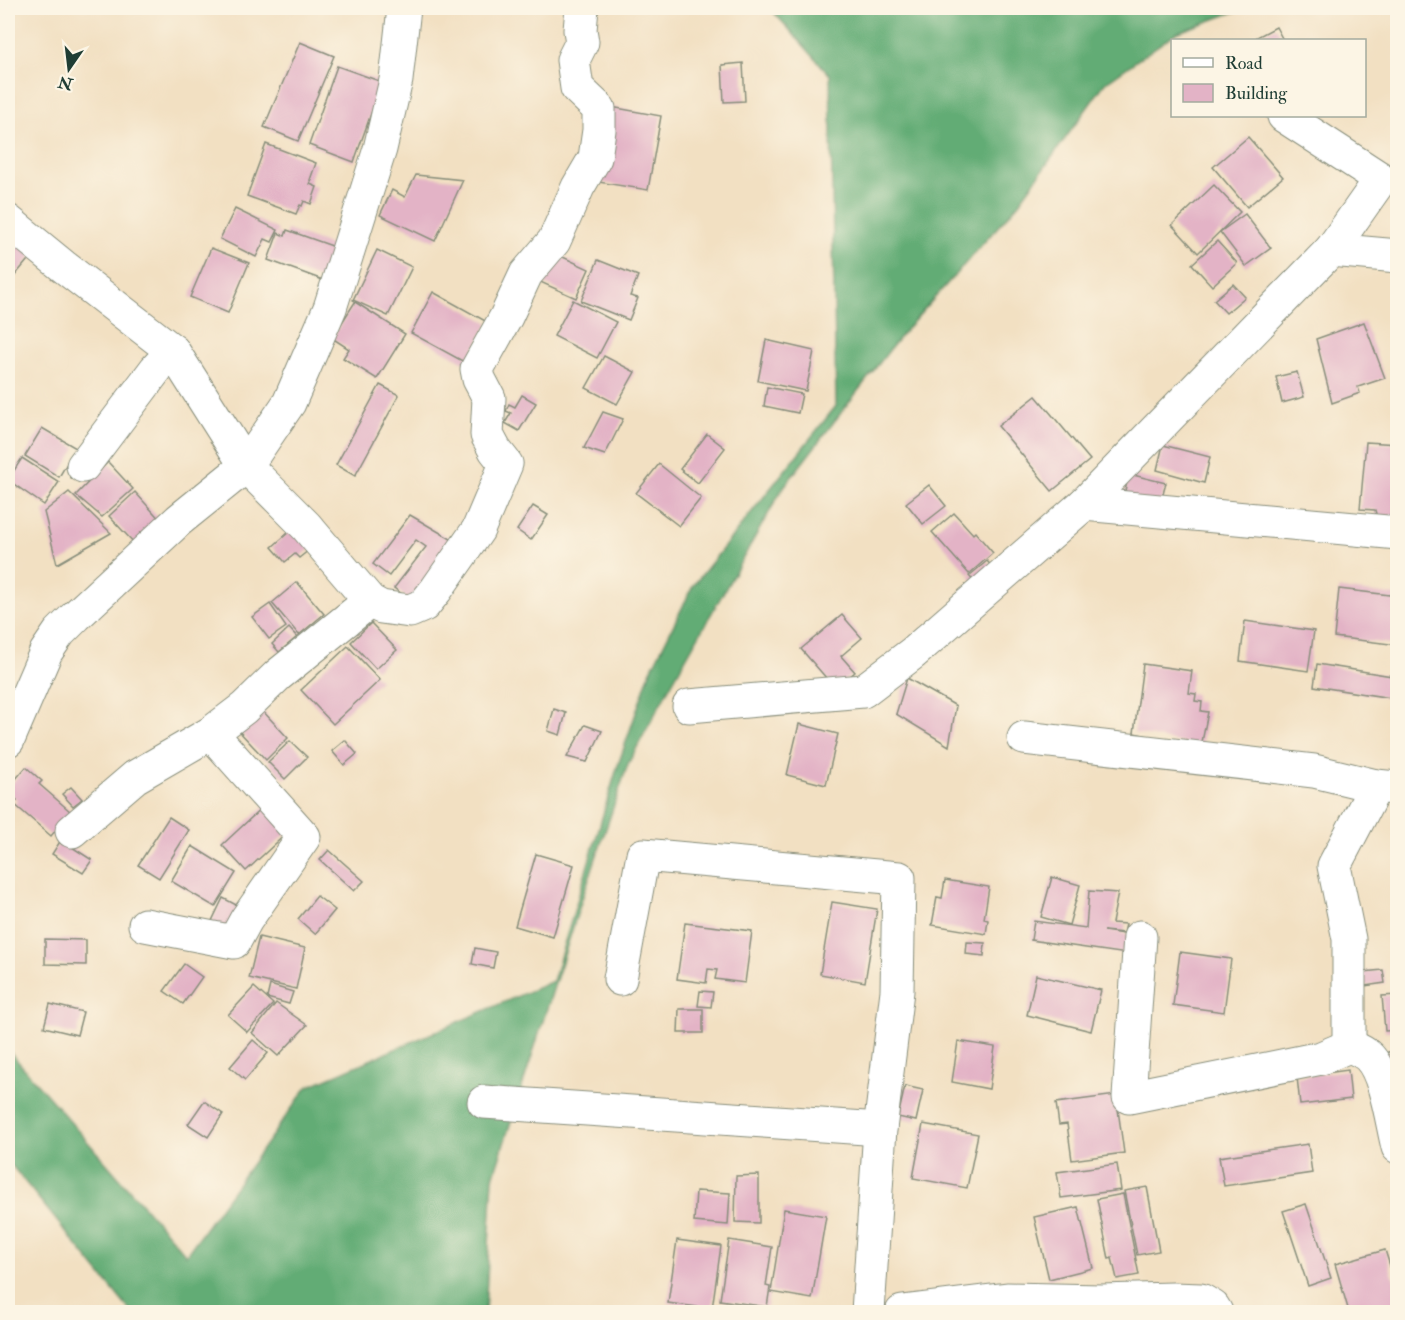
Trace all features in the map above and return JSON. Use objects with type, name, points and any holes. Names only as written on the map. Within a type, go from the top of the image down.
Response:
[{"type":"street","points":[[8,740],[46,652],[59,633],[179,520],[246,466],[289,403],[330,308],[382,137],[396,80],[404,8]]},
{"type":"street","points":[[8,221],[173,351],[246,466],[306,526],[370,602],[381,607],[410,611],[424,605],[478,530],[506,464],[487,435],[489,398],[479,379],[477,369],[507,317],[526,274],[554,240],[578,187],[595,158],[599,109],[577,88],[573,60],[582,42],[580,30],[582,8]]},
{"type":"street","points":[[688,706],[862,691],[913,653],[1084,504],[1332,250],[1389,174],[1286,117]]},
{"type":"street","points":[[1332,250],[1398,256]]},
{"type":"street","points":[[83,466],[156,369],[173,351]]},
{"type":"street","points":[[1084,504],[1398,533]]},
{"type":"street","points":[[72,831],[135,777],[211,733],[244,708],[278,675],[370,602]]},
{"type":"street","points":[[146,925],[234,942],[246,920],[304,837],[211,733]]},
{"type":"street","points":[[1024,738],[1314,771],[1387,787],[1334,866],[1349,939],[1348,1046]]},
{"type":"street","points":[[620,979],[643,855],[899,878],[897,991],[880,1130],[868,1312]]},
{"type":"street","points":[[1140,937],[1129,1097],[1321,1058],[1348,1046],[1363,1051],[1377,1069],[1398,1147]]},
{"type":"street","points":[[484,1102],[880,1130]]},
{"type":"street","points":[[902,1312],[1007,1299],[1101,1301],[1173,1299],[1209,1306]]},
{"type":"green space","points":[[770,8],[1245,8],[1176,33],[1105,83],[1019,203],[898,339],[783,488],[628,764],[581,902],[493,1178],[485,1312],[131,1312],[8,1161],[8,1050],[186,1255],[307,1087],[553,981],[617,768],[650,672],[693,586],[836,406],[830,75]]},
{"type":"building","points":[[1276,27],[1282,39],[1258,39],[1257,37]]},
{"type":"building","points":[[300,42],[334,56],[298,141],[264,127]]},
{"type":"building","points":[[743,63],[745,101],[724,102],[722,65]]},
{"type":"building","points":[[337,66],[382,82],[354,162],[309,145]]},
{"type":"building","points":[[611,107],[661,116],[648,190],[598,182]]},
{"type":"building","points":[[1248,137],[1283,177],[1247,207],[1213,167]]},
{"type":"building","points":[[266,144],[316,163],[310,184],[317,187],[311,204],[304,201],[296,214],[247,196]]},
{"type":"building","points":[[416,175],[463,180],[435,241],[380,215],[392,190],[405,197]]},
{"type":"building","points":[[1214,185],[1240,212],[1198,253],[1172,225]]},
{"type":"building","points":[[235,209],[278,230],[272,242],[265,239],[256,257],[220,239]]},
{"type":"building","points":[[1245,214],[1271,248],[1246,266],[1220,232]]},
{"type":"building","points":[[287,230],[335,247],[323,280],[268,260],[278,233],[285,236]]},
{"type":"building","points":[[12,239],[32,255],[8,284],[8,244]]},
{"type":"building","points":[[1217,241],[1237,263],[1212,286],[1192,264]]},
{"type":"building","points":[[211,248],[249,263],[228,313],[190,297]]},
{"type":"building","points":[[377,250],[412,267],[388,316],[353,300]]},
{"type":"building","points":[[552,252],[589,269],[576,298],[538,281]]},
{"type":"building","points":[[598,260],[638,276],[630,296],[638,298],[629,320],[581,301]]},
{"type":"building","points":[[1233,284],[1245,297],[1226,313],[1214,300]]},
{"type":"building","points":[[433,292],[489,323],[466,363],[411,333]]},
{"type":"building","points":[[573,300],[616,322],[597,358],[554,336]]},
{"type":"building","points":[[355,302],[405,334],[377,379],[343,358],[349,349],[332,338]]},
{"type":"building","points":[[1364,322],[1385,378],[1358,387],[1360,393],[1332,403],[1316,339]]},
{"type":"building","points":[[766,340],[814,351],[806,391],[758,381]]},
{"type":"building","points":[[604,356],[635,372],[617,404],[586,388]]},
{"type":"building","points":[[1297,372],[1304,397],[1282,403],[1276,377]]},
{"type":"building","points":[[380,385],[399,395],[355,476],[336,465]]},
{"type":"building","points":[[767,387],[802,394],[798,413],[764,406]]},
{"type":"building","points":[[522,395],[536,403],[519,431],[505,423],[511,413],[506,411],[509,404],[515,407]]},
{"type":"building","points":[[1036,396],[1090,460],[1052,491],[998,426]]},
{"type":"building","points":[[603,412],[623,419],[605,455],[584,448]]},
{"type":"building","points":[[42,428],[76,448],[59,477],[25,456]]},
{"type":"building","points":[[707,434],[725,448],[698,483],[680,469]]},
{"type":"building","points":[[1366,442],[1398,444],[1398,519],[1377,518],[1375,510],[1360,509]]},
{"type":"building","points":[[1163,445],[1210,457],[1204,483],[1157,470]]},
{"type":"building","points":[[22,458],[59,482],[44,505],[8,480]]},
{"type":"building","points":[[108,462],[133,489],[102,517],[76,495]]},
{"type":"building","points":[[659,464],[701,498],[679,526],[636,493]]},
{"type":"building","points":[[1129,474],[1166,483],[1160,505],[1124,495]]},
{"type":"building","points":[[929,485],[946,506],[923,524],[906,503]]},
{"type":"building","points":[[69,492],[111,533],[57,564],[44,512]]},
{"type":"building","points":[[135,492],[163,523],[137,546],[109,516]]},
{"type":"building","points":[[533,506],[548,515],[531,540],[517,530]]},
{"type":"building","points":[[954,513],[993,553],[969,574],[932,532]]},
{"type":"building","points":[[410,515],[456,542],[410,600],[394,588],[426,547],[416,540],[389,576],[373,564]]},
{"type":"building","points":[[297,525],[314,546],[299,558],[295,554],[285,562],[272,547]]},
{"type":"building","points":[[987,561],[997,572],[979,587],[969,576]]},
{"type":"building","points":[[297,582],[324,614],[299,635],[272,603]]},
{"type":"building","points":[[1339,589],[1398,596],[1398,645],[1334,637]]},
{"type":"building","points":[[270,604],[286,627],[269,639],[252,617]]},
{"type":"building","points":[[842,615],[862,638],[841,656],[855,672],[835,688],[801,649]]},
{"type":"building","points":[[1245,621],[1314,631],[1308,671],[1240,661]]},
{"type":"building","points":[[371,623],[397,650],[376,669],[351,642]]},
{"type":"building","points":[[289,628],[297,637],[279,652],[272,644]]},
{"type":"building","points":[[348,646],[380,680],[333,724],[301,690]]},
{"type":"building","points":[[1143,664],[1192,671],[1189,693],[1196,694],[1195,701],[1202,702],[1201,711],[1208,712],[1201,747],[1134,733]]},
{"type":"building","points":[[1317,664],[1398,677],[1398,699],[1314,686]]},
{"type":"building","points":[[907,678],[956,706],[949,746],[896,714]]},
{"type":"building","points":[[260,708],[288,738],[266,760],[237,729]]},
{"type":"building","points":[[554,709],[566,713],[560,735],[548,731]]},
{"type":"building","points":[[799,724],[838,734],[826,785],[787,775]]},
{"type":"building","points":[[585,725],[602,731],[587,762],[567,757]]},
{"type":"building","points":[[345,740],[357,754],[344,765],[332,751]]},
{"type":"building","points":[[290,741],[307,757],[285,779],[268,762]]},
{"type":"building","points":[[26,767],[42,781],[39,784],[71,812],[51,836],[14,804],[17,800],[8,791]]},
{"type":"building","points":[[71,787],[82,799],[73,806],[62,794]]},
{"type":"building","points":[[266,804],[290,830],[246,871],[222,845]]},
{"type":"building","points":[[169,817],[189,830],[159,878],[138,865]]},
{"type":"building","points":[[61,840],[92,860],[83,873],[52,854]]},
{"type":"building","points":[[192,846],[236,873],[215,907],[171,881]]},
{"type":"building","points":[[329,850],[364,881],[354,891],[320,860]]},
{"type":"building","points":[[536,854],[574,865],[553,937],[515,926]]},
{"type":"building","points":[[1052,877],[1080,885],[1069,925],[1041,917]]},
{"type":"building","points":[[945,880],[989,887],[984,919],[988,920],[986,934],[932,925],[937,897],[942,898]]},
{"type":"building","points":[[1089,891],[1118,893],[1112,923],[1126,924],[1124,933],[1104,931],[1130,935],[1127,954],[1031,940],[1034,921],[1086,928]]},
{"type":"building","points":[[317,896],[335,910],[315,934],[298,919]]},
{"type":"building","points":[[223,898],[242,908],[230,932],[211,923]]},
{"type":"building","points":[[832,902],[877,909],[865,982],[820,974]]},
{"type":"building","points":[[685,923],[752,931],[745,983],[715,979],[717,970],[708,969],[706,983],[677,979]]},
{"type":"building","points":[[259,937],[305,948],[296,989],[249,978]]},
{"type":"building","points":[[45,939],[86,940],[86,965],[45,964]]},
{"type":"building","points":[[967,942],[985,943],[984,956],[966,954]]},
{"type":"building","points":[[475,948],[496,952],[493,968],[472,964]]},
{"type":"building","points":[[1180,952],[1231,959],[1224,1012],[1173,1005]]},
{"type":"building","points":[[184,964],[202,977],[183,1004],[164,991]]},
{"type":"building","points":[[1383,970],[1385,983],[1365,986],[1363,972]]},
{"type":"building","points":[[1036,975],[1101,990],[1091,1031],[1027,1015]]},
{"type":"building","points":[[270,985],[293,992],[289,1004],[267,998]]},
{"type":"building","points":[[254,987],[273,1004],[247,1032],[228,1015]]},
{"type":"building","points":[[700,991],[713,992],[711,1007],[698,1006]]},
{"type":"building","points":[[1398,995],[1398,1030],[1385,1031],[1382,996]]},
{"type":"building","points":[[276,1003],[307,1025],[278,1056],[252,1033]]},
{"type":"building","points":[[50,1004],[83,1012],[77,1035],[44,1027]]},
{"type":"building","points":[[679,1009],[703,1009],[703,1033],[678,1033]]},
{"type":"building","points":[[253,1040],[268,1053],[245,1080],[230,1067]]},
{"type":"building","points":[[958,1041],[995,1047],[989,1089],[952,1082]]},
{"type":"building","points":[[1398,1049],[1398,1090],[1385,1053]]},
{"type":"building","points":[[1348,1070],[1351,1099],[1300,1105],[1297,1077]]},
{"type":"building","points":[[905,1086],[923,1090],[916,1121],[898,1117]]},
{"type":"building","points":[[1116,1095],[1124,1153],[1072,1160],[1067,1124],[1059,1125],[1056,1103]]},
{"type":"building","points":[[204,1101],[223,1114],[208,1137],[188,1124]]},
{"type":"building","points":[[923,1124],[978,1134],[967,1188],[913,1178]]},
{"type":"building","points":[[1308,1144],[1312,1173],[1224,1186],[1219,1157]]},
{"type":"building","points":[[1117,1164],[1121,1190],[1061,1198],[1057,1172]]},
{"type":"building","points":[[759,1175],[759,1223],[735,1222],[736,1176]]},
{"type":"building","points":[[1147,1187],[1159,1251],[1137,1255],[1124,1191]]},
{"type":"building","points":[[696,1191],[730,1193],[728,1225],[694,1222]]},
{"type":"building","points":[[1123,1194],[1139,1275],[1117,1279],[1112,1258],[1109,1259],[1097,1199]]},
{"type":"building","points":[[1306,1204],[1331,1278],[1308,1286],[1283,1211]]},
{"type":"building","points":[[1078,1207],[1093,1268],[1049,1279],[1034,1217]]},
{"type":"building","points":[[784,1209],[826,1216],[812,1299],[771,1292]]},
{"type":"building","points":[[677,1240],[721,1246],[712,1309],[668,1303]]},
{"type":"building","points":[[729,1240],[772,1247],[766,1286],[770,1287],[767,1307],[720,1300]]},
{"type":"building","points":[[1385,1250],[1398,1291],[1398,1311],[1349,1312],[1335,1264]]}]
